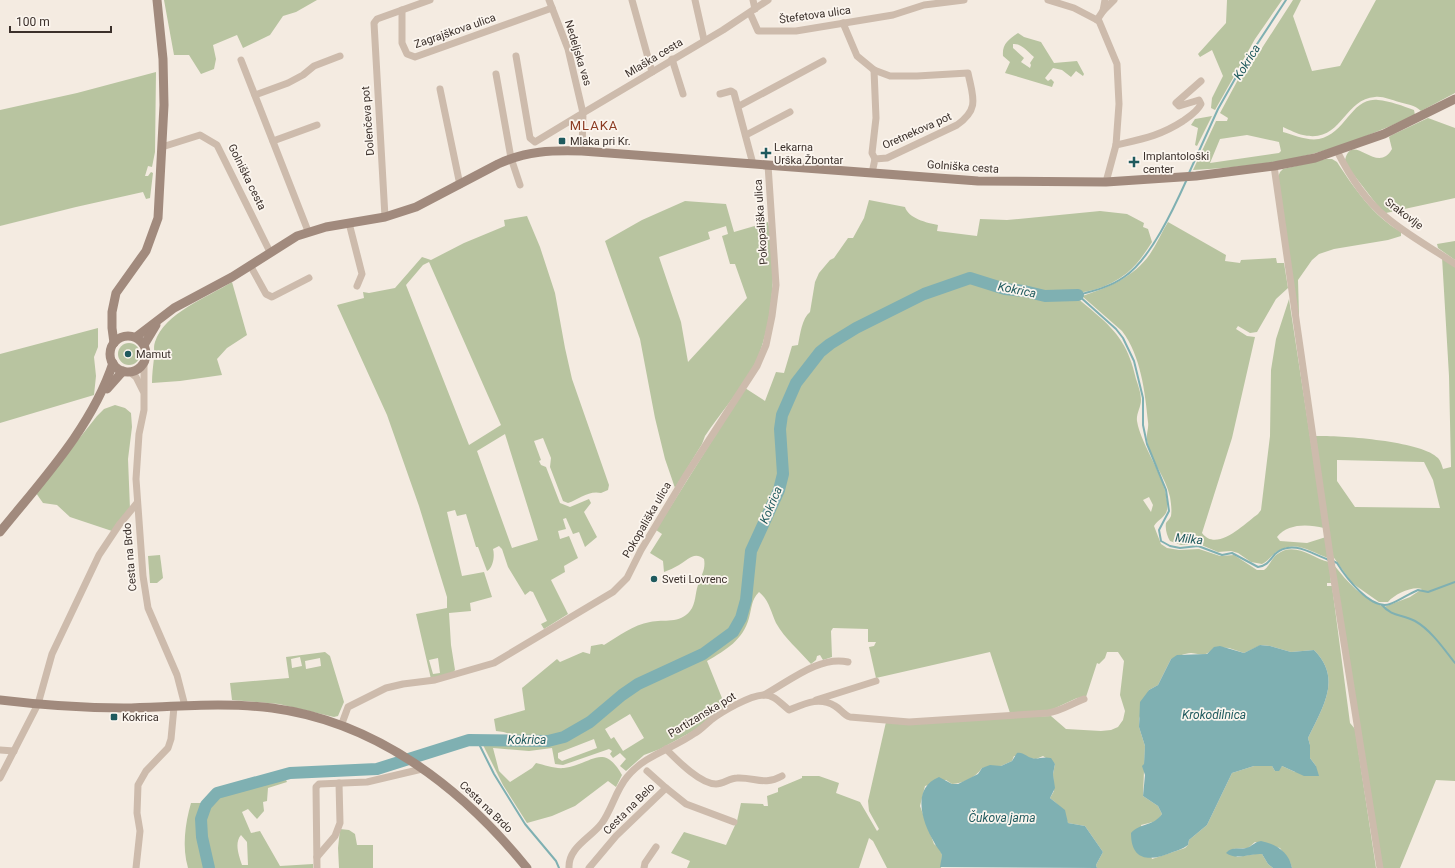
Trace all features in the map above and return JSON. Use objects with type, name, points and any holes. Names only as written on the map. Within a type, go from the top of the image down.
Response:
[{"type":"main road","points":[[114,343],[112,312],[116,293],[143,256],[152,238],[158,218],[162,147],[163,59],[157,0]]},
{"type":"main road","name":"Golniška cesta","points":[[159,321],[174,308],[308,231],[385,217],[416,207],[511,158],[544,151],[582,151],[768,166],[1010,182],[1106,182],[1196,176],[1274,166],[1315,158],[1384,134],[1455,99]]},
{"type":"main road","points":[[112,312],[118,327],[125,337]]},
{"type":"main road","points":[[136,338],[159,321]]},
{"type":"main road","points":[[144,345],[159,321]]},
{"type":"main road","points":[[0,532],[75,436],[98,399],[113,380],[126,371],[136,370],[144,362],[146,357],[144,345],[136,338],[119,338],[114,343],[111,349],[113,363],[98,399]]},
{"type":"main road","points":[[113,363],[126,371]]},
{"type":"main road","points":[[0,700],[104,708],[185,706]]},
{"type":"main road","name":"Cesta na Brdo","points":[[185,706],[271,708],[301,713],[341,726],[381,743],[422,769],[475,810],[494,829],[527,868]]},
{"type":"street","points":[[402,10],[430,0]]},
{"type":"street","name":"Nedeljska vas","points":[[549,0],[568,48],[583,113]]},
{"type":"street","points":[[632,0],[652,72]]},
{"type":"street","points":[[695,0],[704,40]]},
{"type":"street","points":[[752,11],[753,0]]},
{"type":"street","name":"Mlaška cesta","points":[[583,113],[768,0]]},
{"type":"street","name":"Štefetova ulica","points":[[752,11],[758,31],[796,31],[893,15],[924,5],[964,0]]},
{"type":"street","points":[[1048,0],[1074,8],[1098,20],[1118,64],[1119,104],[1116,145],[1106,182]]},
{"type":"street","points":[[1103,11],[1105,0]]},
{"type":"street","points":[[1098,20],[1103,11],[1114,0]]},
{"type":"street","name":"Zagrajškova ulica","points":[[402,10],[402,43],[407,54],[415,57],[552,8]]},
{"type":"street","name":"Dolenčeva pot","points":[[385,217],[374,23],[402,10]]},
{"type":"street","name":"Oretnekova pot","points":[[843,23],[857,56],[874,70],[890,76],[968,73],[973,99],[972,112],[966,119],[957,125],[887,158],[874,159]]},
{"type":"street","points":[[255,95],[288,83],[303,75],[314,66],[340,56]]},
{"type":"street","points":[[516,56],[529,132],[533,141],[542,138],[583,113]]},
{"type":"street","points":[[672,59],[683,94]]},
{"type":"street","points":[[241,60],[308,231]]},
{"type":"street","points":[[739,106],[823,62]]},
{"type":"street","name":"Oretnekova pot","points":[[872,173],[874,159],[872,153],[876,118],[874,70]]},
{"type":"street","points":[[496,74],[511,158],[520,185]]},
{"type":"street","points":[[1116,145],[1153,137],[1169,130],[1192,115],[1201,104],[1199,100],[1179,106],[1176,103],[1201,81]]},
{"type":"street","points":[[440,89],[460,185]]},
{"type":"street","points":[[720,94],[731,91],[734,93],[739,106],[753,164]]},
{"type":"street","points":[[746,135],[790,112]]},
{"type":"street","points":[[582,151],[583,113]]},
{"type":"street","points":[[273,141],[317,125]]},
{"type":"street","name":"Golniška cesta","points":[[162,147],[200,135],[217,145],[270,252]]},
{"type":"street","name":"Srakovlje","points":[[1337,151],[1346,170],[1361,190],[1385,216],[1455,264]]},
{"type":"street","name":"Pokopališka ulica","points":[[341,726],[348,707],[386,688],[458,675],[501,659],[613,592],[627,578],[641,550],[685,477],[757,366],[766,345],[776,285],[768,166]]},
{"type":"street","points":[[1274,166],[1330,555],[1380,868]]},
{"type":"street","points":[[349,223],[362,274],[357,286]]},
{"type":"street","points":[[250,265],[266,294],[272,297],[309,278]]},
{"type":"street","name":"Cesta na Brdo","points":[[144,362],[145,399],[137,454],[137,504],[143,576],[148,608],[177,675],[185,706]]},
{"type":"street","points":[[126,371],[136,377],[145,399]]},
{"type":"street","points":[[0,778],[38,704],[52,654],[99,555],[137,504]]},
{"type":"street","name":"Partizanska pot","points":[[569,868],[569,861],[574,850],[601,824],[626,778],[639,764],[656,753],[696,733],[723,712],[764,695],[818,664],[830,660],[848,662]]},
{"type":"street","points":[[764,695],[773,696],[789,710],[814,700],[876,681]]},
{"type":"street","points":[[814,700],[835,706],[845,715],[850,717],[909,722],[1048,713],[1066,708],[1073,703],[1084,699]]},
{"type":"street","points":[[136,868],[140,831],[137,813],[138,785],[146,771],[168,748],[171,739],[174,707]]},
{"type":"street","points":[[666,749],[696,776],[712,784],[720,784],[736,778],[769,782],[782,776]]},
{"type":"street","points":[[0,750],[14,751]]},
{"type":"street","points":[[317,868],[316,787],[319,784],[367,782],[422,769]]},
{"type":"street","points":[[647,771],[666,788]]},
{"type":"street","points":[[317,857],[335,836],[340,823],[339,783]]},
{"type":"street","name":"Cesta na Belo","points":[[589,868],[616,836],[666,788],[686,804],[734,822]]},
{"type":"street","points":[[644,868],[645,863],[656,846]]},
{"type":"green space","points":[[164,0],[317,0],[296,12],[283,16],[270,35],[243,48],[237,35],[213,45],[216,59],[214,69],[201,74],[189,55],[174,55]]},
{"type":"green space","points":[[1227,0],[1282,0],[1255,39],[1215,110],[1211,108],[1212,98],[1223,76],[1212,50],[1200,57],[1198,54],[1226,23]]},
{"type":"green space","points":[[1293,0],[1301,0],[1293,16],[1312,71],[1340,66],[1376,0],[1455,0],[1455,93],[1421,111],[1416,107],[1384,98],[1375,97],[1364,100],[1356,105],[1326,133],[1316,136],[1303,135],[1283,127],[1283,132],[1310,139],[1319,139],[1328,136],[1336,130],[1361,104],[1369,101],[1387,101],[1414,110],[1415,115],[1364,137],[1312,154],[1252,165],[1193,170],[1216,121],[1227,121],[1228,118],[1220,113],[1241,74],[1246,73]],"holes":[[[1247,135],[1279,142],[1281,151],[1279,153],[1210,163],[1220,139]]]},
{"type":"green space","points":[[1018,33],[1024,37],[1041,42],[1054,63],[1077,61],[1084,74],[1083,76],[1076,71],[1071,77],[1062,70],[1053,68],[1045,78],[1048,81],[1051,79],[1054,82],[1052,87],[1005,73],[1010,62],[1003,56],[1004,48],[1006,43]],"holes":[[[1013,44],[1024,48],[1034,57],[1030,63],[1030,68],[1021,62],[1024,58],[1013,48]]]},
{"type":"green space","points":[[156,72],[155,152],[152,167],[148,166],[145,176],[148,176],[151,172],[153,173],[150,198],[146,199],[143,192],[0,226],[0,110],[77,93]]},
{"type":"green space","points":[[1212,116],[1197,146],[1195,145],[1198,128],[1191,125],[1195,119]]},
{"type":"green space","points":[[1428,118],[1455,128],[1455,198],[1386,213],[1381,210],[1350,170],[1345,160],[1348,152],[1353,149],[1379,158],[1386,156],[1392,149],[1389,137]]},
{"type":"green space","points":[[1332,159],[1337,162],[1365,201],[1382,218],[1401,232],[1401,236],[1388,240],[1334,249],[1319,254],[1312,260],[1298,280],[1298,317],[1278,177],[1283,169]]},
{"type":"green space","points":[[869,200],[905,207],[914,217],[938,225],[937,231],[977,236],[980,219],[1007,220],[1100,211],[1127,214],[1144,223],[1143,227],[1148,229],[1152,242],[1144,255],[1134,266],[1127,273],[1116,280],[1105,286],[1079,293],[1053,294],[1026,292],[1048,299],[1076,298],[1111,327],[1122,342],[1130,358],[1141,400],[1137,421],[1144,442],[1165,489],[1167,510],[1163,517],[1154,526],[1161,544],[1167,548],[1179,550],[1199,549],[1220,556],[1234,555],[1257,570],[1264,570],[1276,555],[1289,549],[1303,551],[1329,562],[1331,583],[1327,583],[1327,586],[1332,586],[1350,723],[1355,729],[1376,868],[1292,868],[1290,862],[1280,848],[1255,842],[1248,848],[1232,849],[1237,857],[1262,854],[1268,864],[1273,868],[1097,868],[1096,865],[1103,852],[1085,826],[1068,823],[1063,812],[1050,798],[1054,791],[1053,774],[1055,764],[1043,756],[1036,759],[1014,756],[1012,761],[1001,766],[982,768],[976,775],[965,781],[952,784],[946,780],[925,786],[920,806],[934,844],[940,849],[942,855],[941,868],[887,868],[873,841],[869,838],[859,868],[687,868],[690,861],[671,853],[684,832],[726,845],[737,821],[741,803],[763,804],[764,806],[768,806],[767,796],[778,792],[778,788],[802,778],[802,776],[819,776],[839,783],[836,793],[860,802],[877,831],[879,829],[869,811],[868,801],[886,722],[1051,716],[1066,729],[1101,731],[1111,730],[1118,727],[1123,720],[1125,711],[1120,695],[1124,661],[1118,652],[1107,652],[1105,658],[1099,664],[1097,663],[1086,697],[1077,698],[1051,710],[1010,713],[990,652],[876,678],[869,647],[874,646],[876,642],[868,642],[868,629],[833,628],[831,631],[832,657],[823,660],[820,655],[817,656],[816,660],[811,664],[780,629],[767,602],[759,592],[753,601],[749,618],[743,632],[733,644],[707,661],[726,708],[695,730],[660,749],[644,755],[626,771],[620,766],[626,759],[620,753],[613,758],[610,754],[612,751],[609,749],[563,765],[555,764],[552,748],[529,751],[493,748],[499,771],[510,782],[532,768],[536,763],[564,768],[602,757],[609,759],[622,775],[616,787],[608,781],[575,806],[552,816],[527,823],[503,785],[482,743],[541,744],[570,738],[596,722],[628,694],[720,647],[729,639],[739,626],[746,610],[749,597],[753,553],[756,542],[761,531],[769,520],[768,516],[785,476],[781,429],[801,378],[823,351],[866,326],[867,323],[855,326],[815,353],[799,371],[781,405],[777,426],[781,465],[780,481],[772,505],[751,544],[747,562],[745,592],[741,611],[732,628],[726,635],[700,654],[635,683],[619,693],[585,721],[561,735],[531,739],[496,731],[494,719],[525,710],[522,688],[557,659],[560,662],[583,652],[590,654],[591,646],[604,645],[626,631],[644,623],[682,618],[690,611],[704,569],[704,559],[694,556],[664,572],[663,561],[650,553],[662,534],[656,530],[745,388],[765,401],[776,372],[784,373],[792,346],[798,345],[803,322],[810,312],[815,282],[819,273],[830,260],[834,258],[848,238],[853,238],[864,218]],"holes":[[[1149,497],[1153,505],[1151,512],[1143,500]],[[1261,645],[1291,652],[1314,650],[1323,661],[1329,683],[1327,694],[1324,705],[1308,738],[1310,745],[1310,758],[1316,766],[1295,772],[1282,766],[1275,771],[1272,766],[1254,766],[1232,773],[1207,825],[1189,840],[1188,845],[1185,848],[1152,859],[1141,825],[1157,821],[1162,814],[1158,806],[1143,796],[1145,746],[1139,727],[1139,719],[1149,690],[1158,685],[1171,659],[1189,653],[1206,654],[1215,647],[1229,648],[1244,653]],[[630,714],[644,738],[623,751],[614,737],[611,739],[605,729]],[[594,739],[597,748],[562,761],[558,758],[558,753]]]},
{"type":"green space","points":[[685,201],[726,204],[734,232],[768,222],[771,238],[773,257],[772,298],[769,319],[758,356],[746,379],[705,436],[702,444],[675,488],[665,459],[655,418],[640,339],[605,241],[642,220]],"holes":[[[726,226],[728,234],[722,236],[730,264],[735,264],[747,298],[688,362],[681,322],[659,257],[710,239],[708,232]]]},
{"type":"green space","points":[[527,216],[540,247],[555,293],[572,379],[609,485],[608,490],[601,493],[597,492],[588,494],[568,503],[563,501],[550,467],[551,458],[543,438],[534,441],[541,460],[539,461],[541,465],[546,467],[560,503],[570,507],[589,499],[591,503],[584,512],[597,537],[585,547],[579,532],[573,534],[566,518],[563,519],[566,529],[558,531],[560,539],[569,536],[578,558],[564,566],[565,572],[551,580],[568,614],[544,629],[541,624],[547,621],[533,592],[530,591],[525,595],[508,567],[502,549],[499,546],[493,549],[493,562],[487,571],[478,547],[476,547],[466,514],[457,516],[455,510],[447,512],[462,576],[484,572],[492,597],[470,603],[471,611],[449,613],[451,645],[455,670],[452,674],[431,679],[416,614],[447,608],[447,597],[419,506],[387,415],[337,305],[364,298],[363,292],[369,293],[395,288],[422,257],[431,260],[464,243],[505,226],[504,220]],"holes":[[[429,262],[501,425],[469,445],[406,285],[423,265]],[[505,434],[538,540],[512,548],[477,451]],[[438,658],[440,673],[433,674],[429,660]]]},
{"type":"green space","points":[[1168,222],[1226,255],[1225,261],[1240,263],[1241,260],[1276,258],[1277,263],[1284,263],[1288,288],[1276,299],[1257,332],[1250,333],[1238,326],[1236,329],[1247,336],[1255,337],[1232,438],[1202,533],[1208,538],[1215,540],[1223,538],[1239,529],[1261,510],[1270,436],[1271,370],[1276,339],[1289,299],[1324,528],[1305,525],[1292,527],[1282,532],[1277,537],[1280,541],[1307,543],[1326,537],[1328,558],[1304,548],[1291,547],[1278,551],[1262,564],[1251,562],[1238,553],[1231,551],[1218,552],[1199,544],[1181,545],[1170,541],[1169,539],[1166,532],[1166,523],[1171,516],[1170,497],[1165,482],[1151,455],[1149,447],[1147,438],[1148,424],[1145,399],[1138,363],[1134,352],[1122,331],[1082,296],[1120,281],[1136,269],[1150,254]]},
{"type":"green space","points":[[1455,241],[1455,260],[1438,248],[1437,244]]},
{"type":"green space","points":[[1442,257],[1455,267],[1455,781],[1436,780],[1400,868],[1382,868],[1334,565],[1362,595],[1384,607],[1410,597],[1422,589],[1418,588],[1409,590],[1399,594],[1388,602],[1379,602],[1352,583],[1332,555],[1315,436],[1361,438],[1399,443],[1429,452],[1439,459],[1443,469],[1451,467],[1449,376]],"holes":[[[1337,460],[1424,462],[1433,480],[1440,508],[1355,507],[1337,481]]]},
{"type":"green space","points":[[232,282],[247,335],[227,348],[217,359],[222,375],[152,383],[154,344],[167,322],[199,300]]},
{"type":"green space","points":[[98,328],[98,347],[94,357],[96,376],[94,395],[0,423],[0,354]]},
{"type":"green space","points":[[125,343],[133,343],[140,350],[140,358],[133,365],[125,365],[118,358],[118,350]]},
{"type":"green space","points":[[115,405],[125,408],[131,413],[132,427],[128,459],[130,509],[112,531],[70,517],[57,505],[43,503],[36,493],[97,416],[104,409]]},
{"type":"green space","points":[[160,555],[163,578],[157,583],[150,583],[148,556]]},
{"type":"green space","points":[[325,652],[330,656],[344,702],[338,716],[334,717],[279,704],[232,700],[230,683],[289,678],[286,657]],"holes":[[[300,657],[302,666],[292,668],[291,659]],[[320,658],[321,666],[306,669],[305,661]]]},
{"type":"green space","points":[[286,780],[287,782],[268,788],[267,801],[263,802],[264,811],[257,819],[248,809],[242,812],[251,833],[260,831],[280,866],[313,864],[313,868],[211,868],[205,841],[204,820],[211,805],[229,793],[241,789]],"holes":[[[241,835],[247,842],[248,865],[242,865],[237,846]]]},
{"type":"green space","points":[[191,803],[203,803],[199,826],[206,868],[188,868],[186,860],[185,836]]},
{"type":"green space","points":[[340,829],[349,830],[355,834],[357,845],[373,845],[373,868],[339,868],[338,848]]},
{"type":"water","name":"Krokodilnica","points":[[1260,645],[1270,646],[1291,652],[1314,650],[1323,661],[1329,683],[1327,694],[1324,705],[1308,738],[1310,745],[1310,758],[1316,766],[1319,776],[1304,776],[1282,766],[1279,771],[1275,771],[1272,766],[1254,766],[1232,773],[1207,825],[1189,840],[1188,845],[1184,848],[1158,857],[1150,858],[1139,855],[1132,843],[1131,833],[1155,821],[1162,814],[1158,806],[1143,796],[1145,775],[1142,766],[1144,764],[1145,746],[1139,727],[1140,702],[1149,690],[1158,685],[1171,659],[1177,655],[1207,654],[1214,647],[1220,646],[1244,653]]},
{"type":"water","name":"Čukova jama","points":[[1017,753],[1034,758],[1051,758],[1055,764],[1053,774],[1055,788],[1050,798],[1065,810],[1068,823],[1085,826],[1103,852],[1096,865],[1097,868],[940,867],[942,855],[930,834],[923,816],[922,797],[925,789],[930,782],[939,777],[952,784],[958,784],[978,774],[982,768],[990,765],[1001,766],[1012,761]]},
{"type":"water","points":[[1261,841],[1272,844],[1285,853],[1292,868],[1273,868],[1268,864],[1262,854],[1239,857],[1226,853],[1231,849],[1246,848]]},
{"type":"waterway","name":"Kokrica","points":[[1189,173],[1218,109],[1240,70],[1286,0]]},
{"type":"waterway","name":"Milka","points":[[1187,179],[1152,246],[1134,269],[1113,283],[1078,295],[1116,329],[1123,338],[1134,361],[1143,398],[1143,425],[1147,444],[1166,490],[1169,511],[1159,530],[1161,541],[1170,546],[1180,548],[1198,546],[1222,555],[1232,553],[1258,567],[1270,561],[1275,554],[1288,548],[1302,549],[1329,560]]},
{"type":"waterway","name":"Kokrica","points":[[209,868],[202,837],[201,819],[206,805],[217,793],[290,773],[377,769],[469,740],[548,741],[564,737],[590,722],[622,695],[638,684],[703,654],[733,632],[741,618],[746,600],[751,551],[779,490],[783,474],[780,429],[782,415],[796,383],[820,352],[830,344],[856,328],[924,294],[970,278],[1005,289],[1024,291],[1045,296],[1078,295]]},
{"type":"waterway","name":"Milka","points":[[1333,561],[1337,563],[1359,591],[1367,598],[1383,605],[1393,603],[1418,590],[1428,592],[1455,582]]},
{"type":"waterway","points":[[1382,605],[1390,612],[1415,621],[1421,625],[1437,640],[1455,663]]},
{"type":"waterway","points":[[477,740],[494,774],[525,824],[556,861],[559,868]]},
{"type":"place","name":"Mlaka pri Kr.","points":[[562,141]]},
{"type":"place","name":"Lekarna Urška Žbontar","points":[[766,153]]},
{"type":"place","name":"Implantološki center","points":[[1134,162]]},
{"type":"place","name":"Mamut","points":[[128,354]]},
{"type":"place","name":"Sveti Lovrenc","points":[[654,579]]},
{"type":"place","name":"Kokrica","points":[[114,717]]},
{"type":"district","name":"MLAKA","points":[[594,125]]}]
